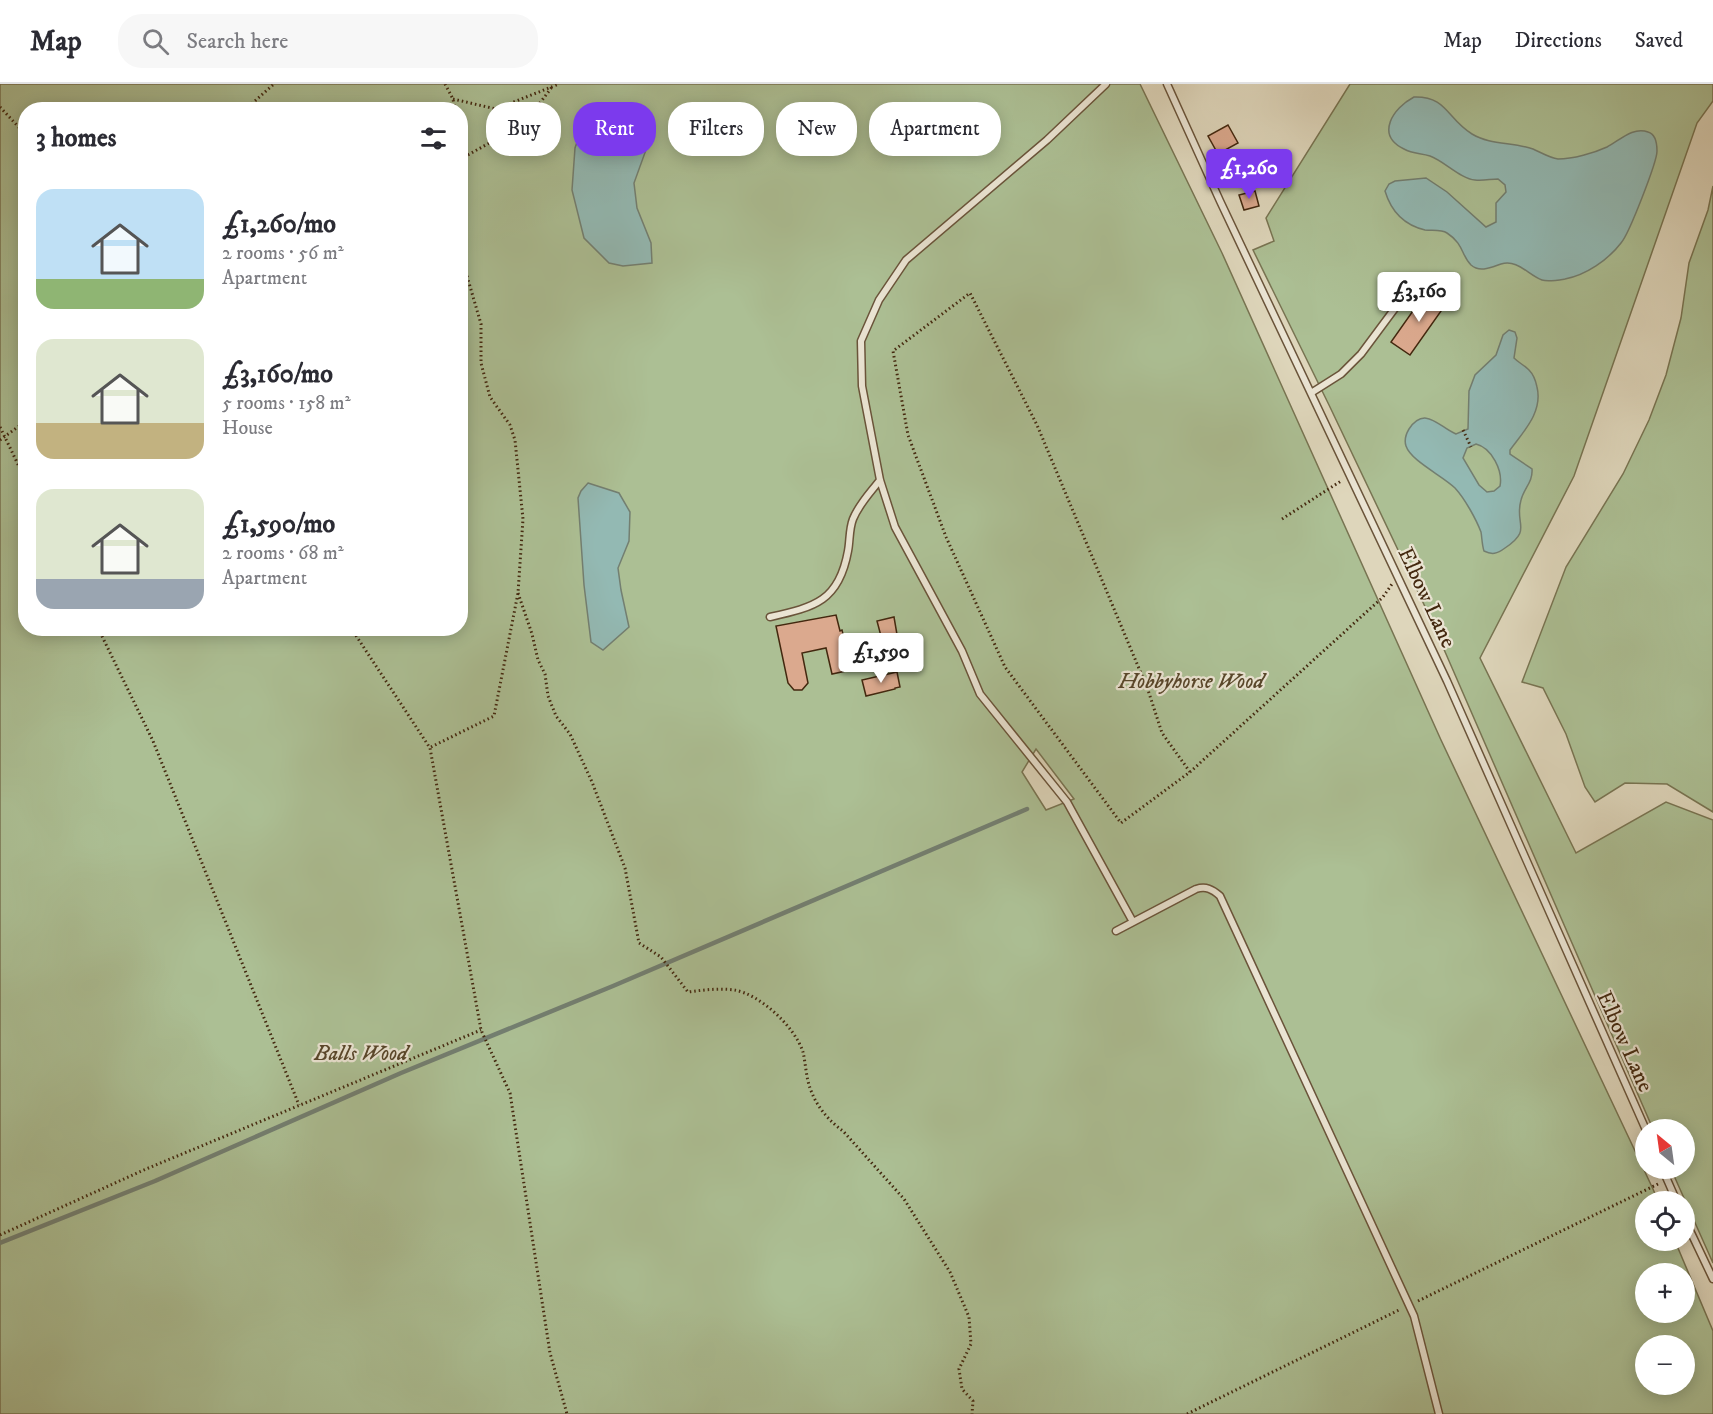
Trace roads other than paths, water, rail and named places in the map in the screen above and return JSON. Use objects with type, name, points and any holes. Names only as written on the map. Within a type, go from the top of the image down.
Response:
[{"type":"lane","points":[[1106,84],[1047,140],[906,260],[879,300],[861,341],[862,386],[880,480],[895,527],[962,651],[980,694],[1067,802],[1133,922]]},
{"type":"lane","name":"Elbow Lane","points":[[1167,84],[1398,575],[1641,1119]]},
{"type":"lane","points":[[1311,393],[1341,374],[1361,354],[1413,284]]},
{"type":"lane","points":[[770,616],[811,606],[836,588],[848,551],[852,521],[862,502],[880,480]]},
{"type":"lane","points":[[1116,931],[1196,889],[1202,887],[1220,896],[1414,1316],[1438,1414]]},
{"type":"lane","points":[[1695,1242],[1713,1280]]},
{"type":"water","points":[[1414,97],[1433,100],[1440,104],[1464,128],[1479,138],[1533,149],[1558,159],[1577,157],[1596,151],[1637,131],[1650,133],[1656,142],[1656,158],[1636,213],[1621,243],[1603,261],[1589,270],[1565,279],[1544,281],[1513,264],[1507,263],[1478,269],[1471,265],[1457,241],[1447,233],[1417,228],[1405,221],[1391,205],[1385,191],[1389,184],[1395,181],[1426,178],[1447,192],[1486,227],[1496,222],[1496,203],[1506,192],[1505,185],[1498,179],[1470,179],[1435,158],[1407,151],[1395,143],[1390,137],[1390,122],[1400,108]]},
{"type":"water","points":[[574,156],[644,156],[634,183],[637,208],[651,243],[652,263],[623,266],[609,263],[584,238],[572,190]]},
{"type":"water","points":[[1509,330],[1515,332],[1517,338],[1514,358],[1532,374],[1537,385],[1538,396],[1531,421],[1510,450],[1510,454],[1532,469],[1531,478],[1519,508],[1521,531],[1513,542],[1499,552],[1492,553],[1484,551],[1479,527],[1459,493],[1450,483],[1409,452],[1405,439],[1415,422],[1426,418],[1456,434],[1468,429],[1469,391],[1475,375],[1496,355],[1503,335]],"holes":[[[1476,444],[1482,446],[1495,461],[1500,474],[1500,486],[1494,491],[1487,492],[1479,485],[1463,458],[1467,448]]]},
{"type":"water","points":[[588,483],[619,493],[630,512],[629,541],[618,568],[629,627],[603,650],[591,642],[584,585],[578,498]]},
{"type":"waterway","points":[[0,1243],[155,1181],[401,1073],[613,986],[1027,809]]},
{"type":"park label","name":"Hobbyhorse Wood","points":[[1191,680]]},
{"type":"park label","name":"Balls Wood","points":[[361,1052]]}]
